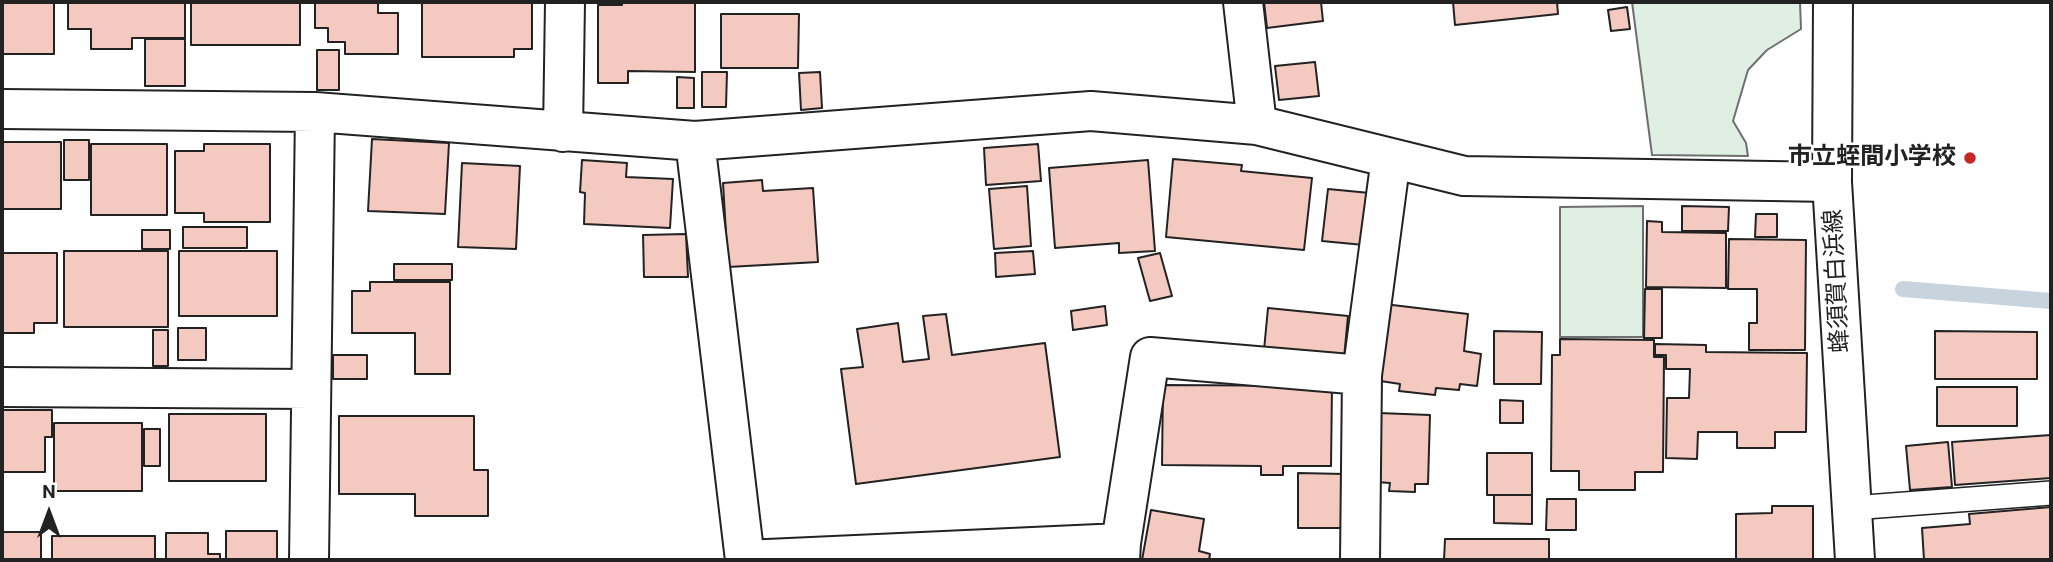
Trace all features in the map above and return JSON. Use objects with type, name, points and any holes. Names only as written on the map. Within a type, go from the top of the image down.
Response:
[{"type":"street","points":[[563,132],[565,2]]},
{"type":"street","points":[[1243,2],[1257,125]]},
{"type":"street","name":"蜂須賀白浜線","points":[[1833,2],[1832,182],[1855,560]]},
{"type":"street","points":[[2,109],[315,111],[695,141],[1091,111],[1257,125],[1464,176],[1832,182]]},
{"type":"street","points":[[309,560],[315,111]]},
{"type":"street","points":[[695,141],[745,560],[1120,551],[1150,357],[1362,375]]},
{"type":"street","points":[[1360,560],[1362,375],[1391,158]]},
{"type":"street","points":[[2,387],[311,388]]},
{"type":"lane","points":[[1852,508],[2051,493]]},
{"type":"green space","points":[[1632,2],[1800,2],[1801,29],[1767,50],[1748,70],[1733,121],[1746,143],[1748,156],[1652,155]]},
{"type":"green space","points":[[1643,206],[1643,337],[1560,337],[1560,207]]},
{"type":"building","points":[[2,2],[54,2],[54,54],[2,54]]},
{"type":"building","points":[[68,2],[185,2],[185,38],[132,38],[132,49],[91,49],[91,29],[68,29]]},
{"type":"building","points":[[191,2],[300,2],[300,45],[191,45]]},
{"type":"building","points":[[315,2],[378,2],[378,13],[398,13],[398,54],[345,54],[345,42],[328,42],[328,28],[315,28]]},
{"type":"building","points":[[422,2],[532,2],[532,49],[514,49],[514,57],[422,57]]},
{"type":"building","points":[[622,2],[695,2],[695,72],[628,71],[628,83],[598,83],[598,5],[622,5]]},
{"type":"building","points":[[1264,2],[1321,2],[1323,21],[1267,28]]},
{"type":"building","points":[[1453,2],[1557,2],[1558,14],[1455,25]]},
{"type":"building","points":[[1627,7],[1630,29],[1611,31],[1608,10]]},
{"type":"building","points":[[721,14],[799,14],[798,68],[721,68]]},
{"type":"building","points":[[145,39],[185,39],[185,86],[145,86]]},
{"type":"building","points":[[317,50],[339,50],[339,90],[317,90]]},
{"type":"building","points":[[1315,62],[1319,96],[1279,100],[1275,66]]},
{"type":"building","points":[[702,72],[727,72],[726,107],[702,107]]},
{"type":"building","points":[[820,72],[822,108],[801,110],[799,73]]},
{"type":"building","points":[[677,77],[694,78],[694,108],[677,108]]},
{"type":"building","points":[[372,139],[449,143],[445,214],[368,211]]},
{"type":"building","points":[[64,140],[89,140],[89,180],[64,180]]},
{"type":"building","points":[[2,142],[61,142],[61,209],[2,209]]},
{"type":"building","points":[[91,144],[167,144],[167,215],[91,215]]},
{"type":"building","points":[[204,144],[270,144],[270,222],[204,222],[204,213],[175,213],[175,151],[204,151]]},
{"type":"building","points":[[1038,144],[1041,181],[986,185],[984,148]]},
{"type":"building","points":[[1173,159],[1242,165],[1241,171],[1312,178],[1304,250],[1166,237]]},
{"type":"building","points":[[582,160],[627,163],[626,177],[673,179],[670,228],[584,224],[585,193],[580,192]]},
{"type":"building","points":[[1148,160],[1155,251],[1119,253],[1119,243],[1055,248],[1049,168]]},
{"type":"building","points":[[462,163],[520,166],[516,249],[458,247]]},
{"type":"building","points":[[762,180],[763,191],[813,188],[818,262],[728,267],[723,183]]},
{"type":"building","points":[[1027,186],[1031,246],[994,249],[989,189]]},
{"type":"building","points":[[1328,189],[1370,193],[1364,245],[1322,241]]},
{"type":"building","points":[[1682,206],[1729,207],[1728,231],[1682,231]]},
{"type":"building","points":[[1756,214],[1777,214],[1777,237],[1755,237]]},
{"type":"building","points":[[1647,221],[1662,222],[1662,232],[1726,233],[1726,288],[1646,287]]},
{"type":"building","points":[[183,227],[247,227],[247,248],[183,248]]},
{"type":"building","points":[[142,230],[170,230],[170,249],[142,249]]},
{"type":"building","points":[[686,234],[688,277],[644,277],[643,235]]},
{"type":"building","points":[[1729,239],[1806,240],[1805,350],[1749,350],[1749,323],[1757,323],[1757,289],[1728,289]]},
{"type":"building","points":[[64,251],[168,251],[168,327],[64,327]]},
{"type":"building","points":[[179,251],[277,251],[277,316],[179,316]]},
{"type":"building","points":[[1033,251],[1035,274],[996,277],[995,253]]},
{"type":"building","points":[[2,253],[57,253],[57,323],[34,323],[34,333],[2,333]]},
{"type":"building","points":[[1160,253],[1172,296],[1150,301],[1138,258]]},
{"type":"building","points":[[394,264],[452,264],[452,280],[394,280]]},
{"type":"building","points":[[370,282],[450,282],[450,374],[415,374],[415,333],[352,333],[352,291],[370,291]]},
{"type":"building","points":[[1645,289],[1662,289],[1662,338],[1644,338]]},
{"type":"building","points":[[1384,304],[1468,314],[1464,351],[1481,354],[1477,386],[1460,384],[1459,390],[1436,388],[1435,395],[1399,391],[1400,384],[1374,380]]},
{"type":"building","points":[[1105,306],[1107,325],[1073,330],[1071,311]]},
{"type":"building","points":[[1268,308],[1348,316],[1344,358],[1264,350]]},
{"type":"building","points":[[946,314],[952,355],[1045,343],[1060,457],[856,484],[841,369],[863,367],[857,329],[898,323],[903,362],[929,359],[923,316]]},
{"type":"building","points":[[178,328],[206,328],[206,360],[178,360]]},
{"type":"building","points":[[153,330],[168,330],[168,366],[153,366]]},
{"type":"building","points":[[1494,331],[1542,332],[1541,384],[1494,384]]},
{"type":"building","points":[[1935,331],[2037,332],[2037,379],[1935,379]]},
{"type":"building","points":[[1560,339],[1654,340],[1654,357],[1664,357],[1663,472],[1635,472],[1635,490],[1579,490],[1579,471],[1551,471],[1552,355],[1560,355]]},
{"type":"building","points":[[1655,344],[1706,345],[1706,352],[1807,353],[1806,432],[1775,432],[1775,448],[1737,448],[1737,432],[1698,432],[1697,459],[1666,458],[1667,398],[1689,398],[1690,369],[1666,369],[1666,355],[1655,355]]},
{"type":"building","points":[[333,355],[367,355],[367,379],[333,379]]},
{"type":"building","points":[[1163,385],[1332,386],[1331,466],[1283,466],[1283,475],[1261,475],[1261,466],[1162,465]]},
{"type":"building","points":[[1937,387],[2017,387],[2017,426],[1937,426]]},
{"type":"building","points":[[1500,400],[1523,401],[1523,423],[1500,423]]},
{"type":"building","points":[[2,410],[52,410],[52,437],[45,437],[45,472],[2,472]]},
{"type":"building","points":[[1379,413],[1430,415],[1428,484],[1415,484],[1415,492],[1389,491],[1390,483],[1376,482]]},
{"type":"building","points":[[169,414],[266,414],[266,481],[169,481]]},
{"type":"building","points":[[339,416],[474,416],[474,470],[488,470],[488,516],[415,516],[415,494],[339,494]]},
{"type":"building","points":[[54,423],[142,423],[142,491],[54,491]]},
{"type":"building","points":[[144,429],[160,429],[160,466],[144,466]]},
{"type":"building","points":[[2051,435],[2051,478],[1955,485],[1952,442]]},
{"type":"building","points":[[1948,442],[1952,487],[1910,490],[1906,446]]},
{"type":"building","points":[[1487,453],[1532,453],[1532,495],[1487,495]]},
{"type":"building","points":[[1298,473],[1345,474],[1344,528],[1298,528]]},
{"type":"building","points":[[1494,495],[1532,495],[1532,524],[1494,523]]},
{"type":"building","points":[[1547,499],[1576,499],[1576,530],[1546,530]]},
{"type":"building","points":[[1772,506],[1813,506],[1813,560],[1736,560],[1736,514],[1772,513]]},
{"type":"building","points":[[2051,507],[2051,560],[1924,560],[1922,528],[1970,524],[1969,514]]},
{"type":"building","points":[[1151,510],[1204,519],[1199,551],[1210,554],[1209,560],[1142,560]]},
{"type":"building","points":[[226,531],[277,531],[277,560],[226,560]]},
{"type":"building","points":[[2,532],[41,532],[41,560],[2,560]]},
{"type":"building","points":[[166,533],[208,533],[208,554],[220,554],[220,560],[166,560]]},
{"type":"building","points":[[52,536],[155,536],[155,560],[52,560]]},
{"type":"building","points":[[1445,539],[1549,539],[1549,560],[1444,560]]},
{"type":"waterway","points":[[1903,289],[2051,301]]},
{"type":"place","name":"市立蛭間小学校","points":[[1970,158]]}]
